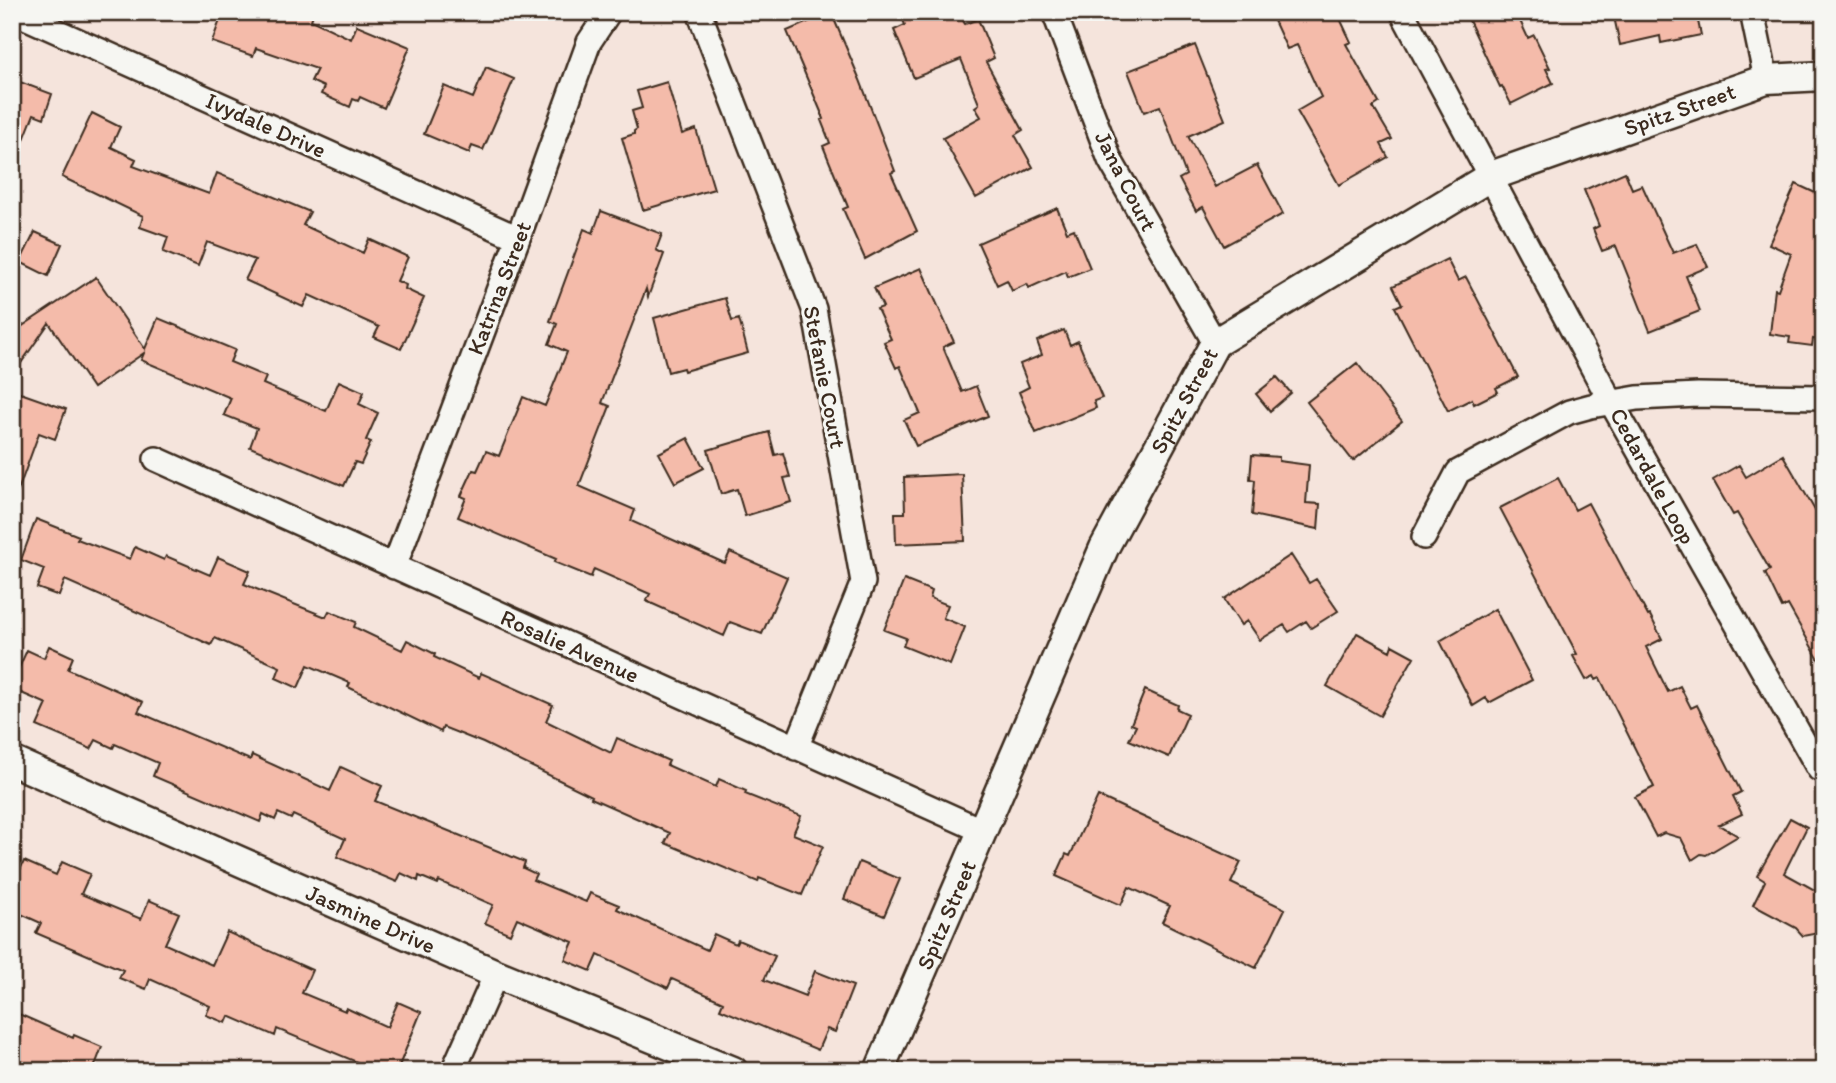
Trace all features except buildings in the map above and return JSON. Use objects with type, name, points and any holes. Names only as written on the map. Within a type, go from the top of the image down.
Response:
[{"type":"street","name":"Ivydale Drive","points":[[14,12],[518,238]]},
{"type":"street","name":"Katrina Street","points":[[394,567],[589,42],[609,12]]},
{"type":"street","name":"Stefanie Court","points":[[699,12],[814,309],[863,582],[796,748]]},
{"type":"street","name":"Jana Court","points":[[1054,12],[1110,160],[1215,343]]},
{"type":"street","name":"Cedardale Loop","points":[[1402,12],[1611,402],[1819,769],[1824,768]]},
{"type":"street","points":[[1752,12],[1766,79]]},
{"type":"street","name":"Spitz Street","points":[[879,1071],[1104,548],[1215,343],[1491,176],[1766,79],[1824,75]]},
{"type":"street","points":[[1424,537],[1458,472],[1569,412],[1611,402],[1698,395],[1824,397]]},
{"type":"street","name":"Rosalie Avenue","points":[[156,460],[984,831]]},
{"type":"street","name":"Jasmine Drive","points":[[12,761],[496,974],[733,1071]]},
{"type":"street","points":[[453,1071],[496,974]]}]
